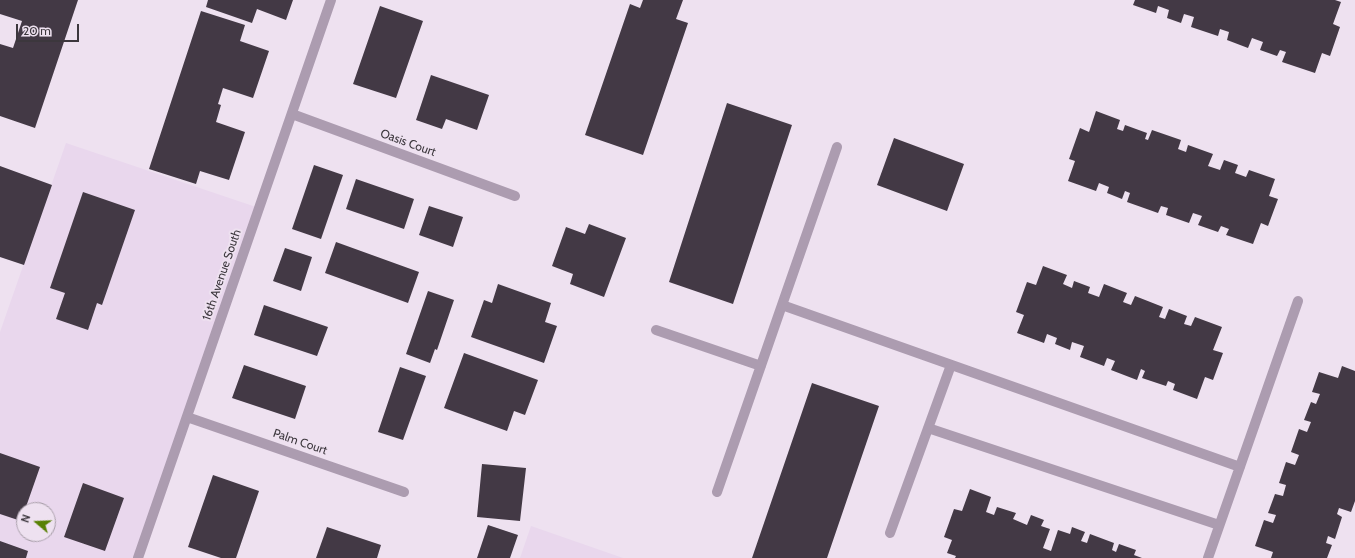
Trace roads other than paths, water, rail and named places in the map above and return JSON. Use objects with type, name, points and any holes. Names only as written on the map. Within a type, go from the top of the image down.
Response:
[{"type":"street","name":"16th Avenue South","points":[[138,558],[332,0]]},
{"type":"street","name":"Oasis Court","points":[[292,114],[515,196]]},
{"type":"street","points":[[717,492],[837,147]]},
{"type":"street","points":[[1208,558],[1298,301]]},
{"type":"street","points":[[782,305],[1240,467]]},
{"type":"street","points":[[656,330],[761,366]]},
{"type":"street","points":[[890,533],[951,365]]},
{"type":"street","name":"Palm Court","points":[[187,416],[404,492]]},
{"type":"street","points":[[928,428],[1220,525]]}]
